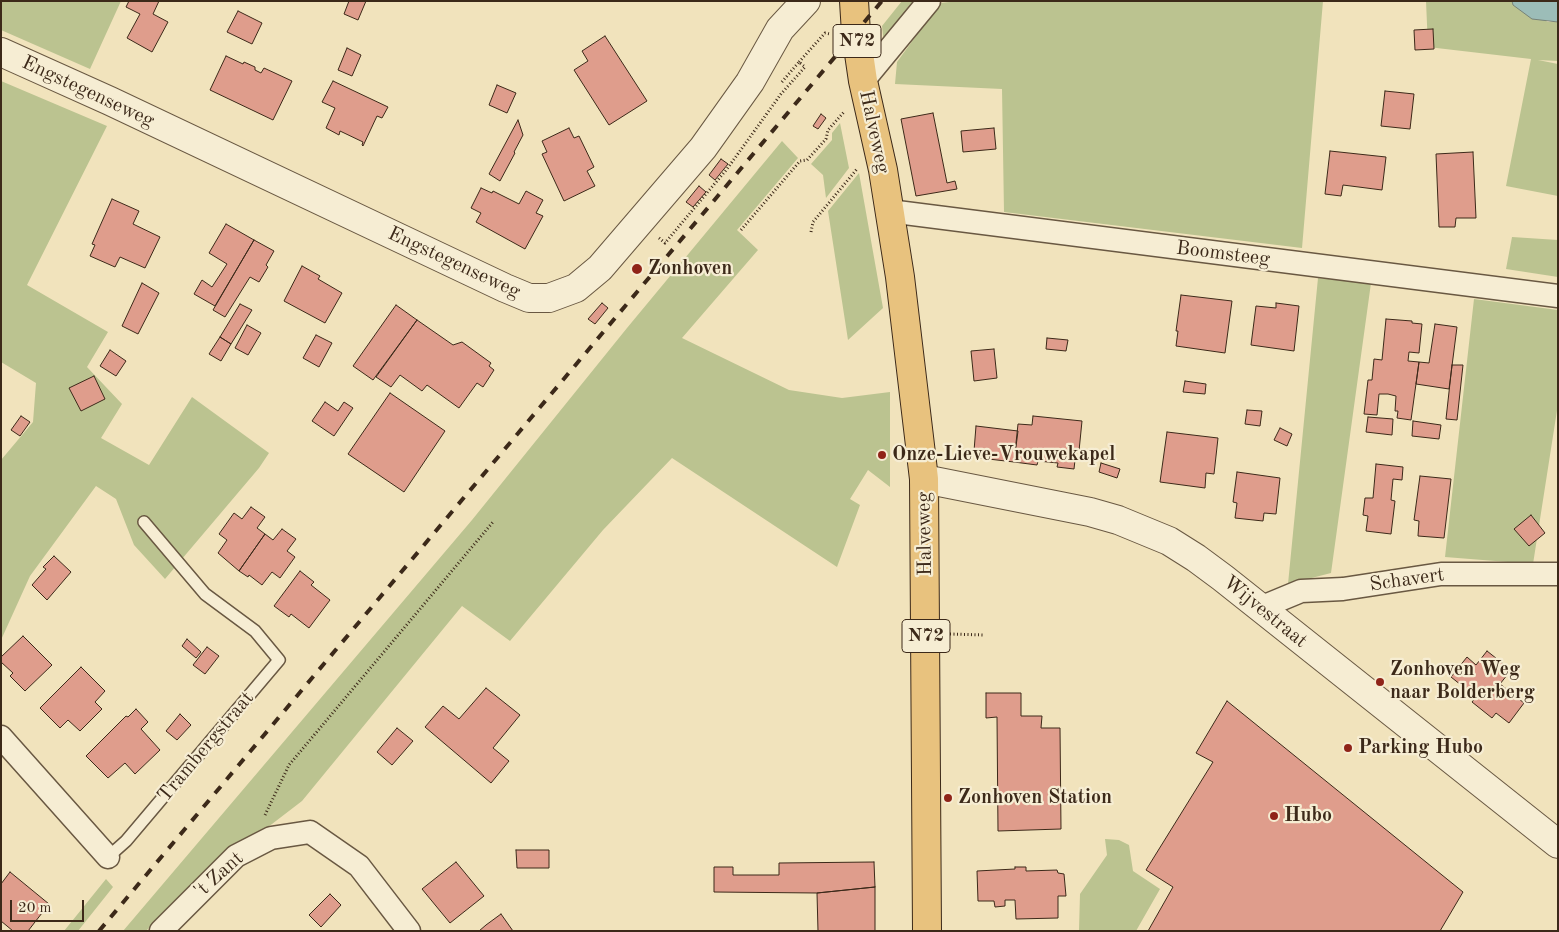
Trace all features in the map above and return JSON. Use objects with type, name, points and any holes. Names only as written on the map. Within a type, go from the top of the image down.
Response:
[{"type":"main road","name":"Halveweg","points":[[854,1],[856,33],[863,81],[883,170],[908,333],[924,479],[928,931]]},
{"type":"street","name":"Engstegenseweg","points":[[1,52],[505,288],[529,298],[549,298],[576,288],[606,260],[703,148],[750,82],[780,29],[806,1]]},
{"type":"street","name":"Halveweg","points":[[863,81],[929,1]]},
{"type":"street","name":"Boomsteeg","points":[[889,211],[1558,296]]},
{"type":"street","name":"Wijvestraat","points":[[924,479],[1090,512],[1118,520],[1169,542],[1196,558],[1558,844]]},
{"type":"street","name":"Schavert","points":[[1260,608],[1301,591],[1343,589],[1441,574],[1558,574]]},
{"type":"street","name":"Trambergstraat","points":[[1,737],[108,857]]},
{"type":"street","name":"'t Zant","points":[[171,927],[236,856],[271,838],[310,832],[359,866],[410,931]]},
{"type":"lane","name":"Trambergstraat","points":[[108,857],[126,841],[279,660],[256,631],[205,594],[144,522]]},
{"type":"path","points":[[776,90],[825,32],[832,35]]},
{"type":"path","points":[[658,237],[665,243],[727,169],[781,94],[805,67],[799,62]]},
{"type":"path","points":[[741,230],[800,161],[806,160],[826,139],[828,130],[846,110],[848,120]]},
{"type":"path","points":[[811,232],[813,222],[857,168]]},
{"type":"path","points":[[264,816],[288,765],[493,522]]},
{"type":"path","points":[[926,633],[984,635]]},
{"type":"green space","points":[[1,1],[121,1],[90,69],[1,30]]},
{"type":"green space","points":[[902,1],[919,1],[884,44],[882,26]]},
{"type":"green space","points":[[958,1],[1323,1],[1302,248],[1004,212],[1002,89],[895,84],[897,62],[940,3]]},
{"type":"green space","points":[[1426,1],[1512,1],[1513,5],[1548,22],[1558,22],[1558,61],[1538,60],[1558,64],[1558,196],[1506,186],[1531,59],[1428,47]]},
{"type":"green space","points":[[1,81],[107,126],[27,285],[108,332],[87,367],[122,404],[101,438],[149,465],[192,397],[269,453],[259,468],[165,579],[134,545],[116,499],[96,486],[30,576],[1,640],[1,460],[33,422],[36,383],[1,362]]},
{"type":"green space","points":[[840,123],[849,168],[826,198],[823,175],[811,164],[832,140],[832,133]]},
{"type":"green space","points":[[782,141],[798,158],[737,230],[758,250],[682,338],[789,390],[842,398],[890,392],[890,487],[868,470],[850,499],[860,505],[837,567],[672,458],[603,530],[510,641],[462,606],[302,801],[272,824],[226,854],[169,906],[146,931],[123,931],[472,520],[627,328]]},
{"type":"green space","points":[[859,173],[883,308],[848,340],[828,211]]},
{"type":"green space","points":[[1512,237],[1558,240],[1558,277],[1506,269]]},
{"type":"green space","points":[[1318,278],[1371,283],[1331,573],[1288,584]]},
{"type":"green space","points":[[1474,299],[1558,310],[1558,404],[1533,564],[1445,557]]},
{"type":"green space","points":[[1105,839],[1119,840],[1129,845],[1133,871],[1160,889],[1136,931],[1079,931],[1080,894],[1107,855]]},
{"type":"green space","points":[[106,879],[113,887],[78,931],[64,931]]},
{"type":"water","points":[[1512,1],[1558,1],[1558,22],[1532,19],[1513,5]]},
{"type":"building","points":[[129,1],[159,1],[153,14],[168,22],[152,52],[127,38],[140,14],[126,7]]},
{"type":"building","points":[[349,1],[366,1],[358,20],[344,14]]},
{"type":"building","points":[[238,11],[262,23],[252,44],[227,32]]},
{"type":"building","points":[[1433,29],[1434,49],[1415,50],[1414,30]]},
{"type":"building","points":[[605,36],[647,101],[609,125],[574,70],[588,61],[582,51]]},
{"type":"building","points":[[347,48],[361,55],[352,76],[338,70]]},
{"type":"building","points":[[226,56],[255,67],[255,70],[261,73],[264,68],[292,81],[273,120],[210,90]]},
{"type":"building","points":[[333,81],[388,107],[382,118],[377,116],[363,146],[363,142],[340,131],[339,135],[326,128],[335,108],[322,102]]},
{"type":"building","points":[[497,85],[516,93],[507,113],[489,105]]},
{"type":"building","points":[[1385,91],[1414,94],[1410,129],[1381,126]]},
{"type":"building","points":[[933,113],[947,183],[955,181],[957,189],[916,196],[901,119]]},
{"type":"building","points":[[821,114],[826,118],[818,129],[813,126]]},
{"type":"building","points":[[518,120],[523,135],[500,181],[489,174]]},
{"type":"building","points":[[569,128],[574,138],[579,136],[594,167],[587,171],[595,186],[564,201],[542,154],[547,152],[542,141]]},
{"type":"building","points":[[994,128],[996,149],[963,152],[961,131]]},
{"type":"building","points":[[1330,151],[1386,157],[1382,190],[1343,185],[1341,196],[1325,194]]},
{"type":"building","points":[[1473,152],[1476,218],[1456,218],[1455,227],[1439,227],[1436,154]]},
{"type":"building","points":[[721,159],[728,164],[715,180],[709,175]]},
{"type":"building","points":[[699,186],[706,192],[693,207],[686,202]]},
{"type":"building","points":[[481,188],[492,193],[493,191],[519,204],[526,191],[543,200],[536,213],[543,216],[525,249],[476,222],[481,213],[471,208]]},
{"type":"building","points":[[112,199],[139,211],[133,224],[160,237],[145,268],[120,257],[115,267],[90,256],[95,245],[92,244]]},
{"type":"building","points":[[226,224],[254,240],[215,306],[194,294],[202,280],[212,287],[227,264],[209,253]]},
{"type":"building","points":[[254,240],[274,251],[266,265],[268,267],[259,282],[250,277],[225,317],[213,310]]},
{"type":"building","points":[[302,266],[320,276],[318,279],[342,293],[325,323],[284,301]]},
{"type":"building","points":[[142,283],[159,293],[138,334],[122,326]]},
{"type":"building","points":[[1181,295],[1232,301],[1225,353],[1176,346]]},
{"type":"building","points":[[602,303],[608,308],[595,324],[588,319]]},
{"type":"building","points":[[1276,303],[1299,306],[1294,351],[1251,345],[1256,306],[1276,308]]},
{"type":"building","points":[[240,304],[252,310],[231,344],[220,337]]},
{"type":"building","points":[[396,305],[417,320],[373,380],[353,366]]},
{"type":"building","points":[[1386,319],[1412,321],[1412,323],[1422,324],[1419,353],[1409,352],[1408,361],[1419,362],[1411,420],[1397,418],[1398,411],[1395,411],[1396,396],[1388,394],[1379,394],[1377,415],[1364,414],[1368,380],[1372,380],[1374,359],[1382,360]]},
{"type":"building","points":[[417,320],[453,345],[462,342],[491,363],[489,366],[494,370],[483,387],[477,383],[459,408],[427,385],[422,391],[400,375],[391,387],[376,377]]},
{"type":"building","points":[[1435,324],[1457,327],[1449,389],[1416,384],[1419,362],[1429,363]]},
{"type":"building","points":[[247,325],[261,333],[248,355],[235,348]]},
{"type":"building","points":[[316,335],[332,343],[319,367],[303,358]]},
{"type":"building","points":[[220,337],[231,344],[221,361],[209,354]]},
{"type":"building","points":[[1047,338],[1068,340],[1066,351],[1046,349]]},
{"type":"building","points":[[994,349],[997,378],[974,381],[971,351]]},
{"type":"building","points":[[110,350],[126,361],[116,376],[100,366]]},
{"type":"building","points":[[1452,365],[1463,365],[1457,420],[1446,419]]},
{"type":"building","points":[[94,376],[105,399],[81,411],[69,388]]},
{"type":"building","points":[[1185,381],[1206,384],[1205,394],[1183,392]]},
{"type":"building","points":[[390,393],[445,431],[404,492],[348,454]]},
{"type":"building","points":[[325,402],[338,411],[344,402],[353,408],[334,436],[312,421]]},
{"type":"building","points":[[1247,410],[1262,411],[1260,426],[1245,424]]},
{"type":"building","points":[[21,416],[30,422],[20,436],[11,430]]},
{"type":"building","points":[[1033,416],[1082,421],[1079,451],[1076,451],[1074,469],[1057,467],[1058,463],[1038,461],[1037,465],[1014,462],[1018,424],[1032,425]]},
{"type":"building","points":[[1368,417],[1393,419],[1392,435],[1366,432]]},
{"type":"building","points":[[1413,421],[1441,425],[1439,439],[1412,436]]},
{"type":"building","points":[[976,426],[1018,431],[1014,462],[980,458],[974,451]]},
{"type":"building","points":[[1280,428],[1292,434],[1287,446],[1274,440]]},
{"type":"building","points":[[1167,432],[1218,438],[1214,474],[1206,473],[1205,488],[1160,482]]},
{"type":"building","points":[[1101,463],[1120,469],[1117,478],[1099,472]]},
{"type":"building","points":[[1376,464],[1403,467],[1402,480],[1393,479],[1391,500],[1395,501],[1391,534],[1366,531],[1368,516],[1363,515],[1365,498],[1373,498]]},
{"type":"building","points":[[1237,472],[1280,478],[1276,514],[1264,513],[1263,521],[1235,518],[1237,503],[1233,502]]},
{"type":"building","points":[[1420,476],[1451,479],[1444,538],[1418,536],[1419,521],[1414,520]]},
{"type":"building","points":[[251,507],[265,517],[257,528],[265,534],[239,571],[218,553],[227,540],[219,534],[234,513],[242,519]]},
{"type":"building","points":[[1531,515],[1545,533],[1529,546],[1514,529]]},
{"type":"building","points":[[282,529],[296,539],[287,551],[295,557],[280,578],[272,572],[262,585],[249,575],[248,577],[239,571],[265,534],[273,540]]},
{"type":"building","points":[[54,556],[71,572],[47,600],[32,585],[46,569],[43,567]]},
{"type":"building","points":[[300,571],[314,582],[311,585],[330,600],[309,628],[291,614],[289,617],[274,606]]},
{"type":"building","points":[[23,636],[52,665],[25,691],[10,676],[13,673],[1,662],[1,657]]},
{"type":"building","points":[[187,639],[201,652],[196,658],[182,646]]},
{"type":"building","points":[[207,647],[219,656],[205,674],[193,665]]},
{"type":"building","points":[[1487,651],[1511,670],[1500,684],[1524,703],[1509,723],[1496,713],[1492,718],[1472,702],[1476,697],[1451,677],[1467,657],[1476,665]]},
{"type":"building","points":[[81,667],[105,691],[95,702],[102,709],[80,731],[68,720],[60,728],[40,708]]},
{"type":"building","points":[[486,688],[520,715],[493,748],[509,761],[491,783],[425,727],[443,706],[459,719]]},
{"type":"building","points":[[986,693],[1021,693],[1021,716],[1042,716],[1041,728],[1060,728],[1061,829],[998,831],[997,717],[986,718]]},
{"type":"building","name":"Hubo","points":[[1227,701],[1463,892],[1440,931],[1148,931],[1173,887],[1146,870],[1213,762],[1196,753]]},
{"type":"building","points":[[136,709],[148,722],[141,729],[160,750],[135,774],[125,763],[108,778],[86,756],[126,716],[128,717]]},
{"type":"building","points":[[180,714],[191,725],[177,740],[166,731]]},
{"type":"building","points":[[397,728],[413,741],[392,765],[377,752]]},
{"type":"building","points":[[516,850],[549,850],[549,868],[517,868]]},
{"type":"building","points":[[456,862],[484,896],[450,923],[422,889]]},
{"type":"building","points":[[874,862],[875,887],[817,893],[714,892],[714,867],[733,867],[733,875],[779,875],[779,863]]},
{"type":"building","points":[[1015,867],[1026,867],[1026,871],[1057,870],[1058,873],[1064,874],[1066,896],[1058,896],[1058,918],[1016,919],[1015,900],[1005,900],[1005,906],[995,907],[994,901],[978,901],[977,871],[1015,869]]},
{"type":"building","points":[[10,872],[49,904],[28,931],[13,931],[1,921],[1,884]]},
{"type":"building","points":[[875,887],[875,931],[818,931],[817,893]]},
{"type":"building","points":[[330,894],[341,905],[321,927],[309,915]]},
{"type":"building","points":[[501,914],[513,931],[479,931],[486,925]]},
{"type":"railway","points":[[99,931],[882,1]]},
{"type":"place","name":"Zonhoven","points":[[637,269]]},
{"type":"place","name":"Onze-Lieve-Vrouwekapel","points":[[882,455]]},
{"type":"place","name":"Zonhoven Weg naar Bolderberg","points":[[1380,682]]},
{"type":"place","name":"Parking Hubo","points":[[1348,748]]},
{"type":"place","name":"Zonhoven Station","points":[[948,798]]},
{"type":"place","name":"Hubo","points":[[1274,816]]}]
